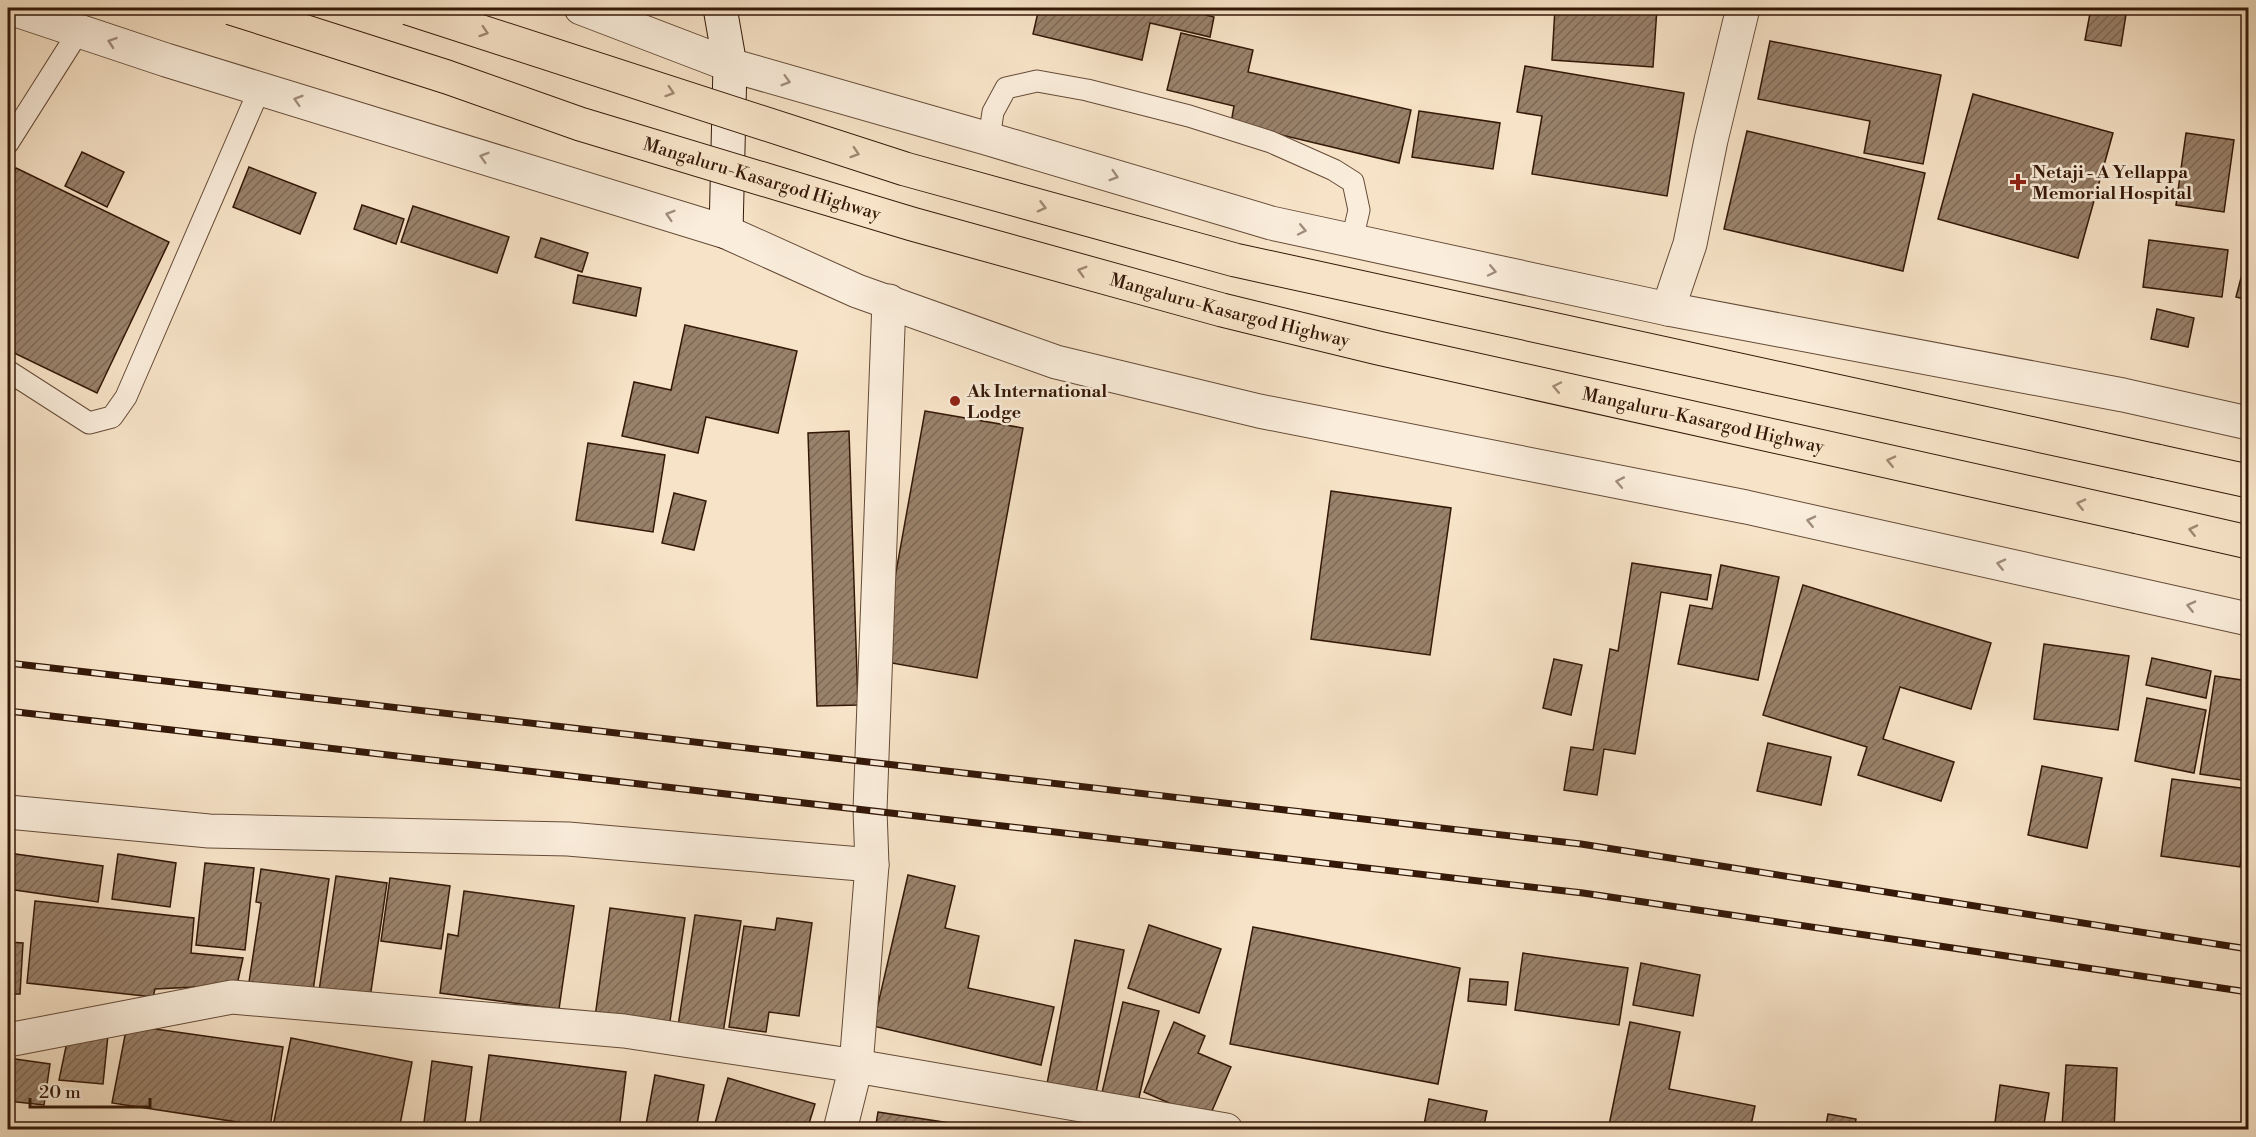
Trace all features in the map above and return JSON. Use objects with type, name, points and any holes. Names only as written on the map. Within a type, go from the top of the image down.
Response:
[{"type":"highway","name":"Mangaluru-Kasargod Highway","points":[[231,8],[447,77],[580,124],[901,221],[1222,310],[1378,348],[2248,542]]},
{"type":"highway","points":[[408,8],[905,169],[1235,260],[2248,481]]},
{"type":"street","points":[[10,8],[726,232],[857,291],[1056,362],[1259,411],[1746,507],[2248,619]]},
{"type":"street","points":[[582,8],[730,65],[1271,223],[1668,309],[2123,395],[2248,423]]},
{"type":"street","points":[[720,8],[730,65],[726,232]]},
{"type":"street","points":[[1668,309],[1690,244],[1711,140],[1743,8]]},
{"type":"street","points":[[840,1130],[856,1066],[872,865],[870,810],[889,301]]},
{"type":"street","points":[[8,812],[209,831],[568,839],[872,865]]},
{"type":"street","points":[[8,1040],[232,997],[624,1031],[856,1066],[1226,1130]]},
{"type":"lane","points":[[8,143],[79,31]]},
{"type":"lane","points":[[989,139],[993,112],[1006,88],[1037,81],[1087,90],[1189,116],[1271,142],[1334,170],[1353,182],[1359,210],[1352,240]]},
{"type":"lane","points":[[8,371],[89,423],[112,417],[126,397],[260,88]]},
{"type":"building","points":[[1039,8],[1188,8],[1187,10],[1214,17],[1210,37],[1150,23],[1142,60],[1033,34]]},
{"type":"building","points":[[1555,8],[1657,8],[1653,67],[1552,60]]},
{"type":"building","points":[[2091,8],[2127,8],[2121,46],[2085,40]]},
{"type":"building","points":[[1181,33],[1253,50],[1248,72],[1411,110],[1399,163],[1231,123],[1234,106],[1167,90]]},
{"type":"building","points":[[1770,41],[1941,75],[1923,164],[1864,153],[1870,121],[1758,99]]},
{"type":"building","points":[[1525,66],[1684,93],[1667,196],[1532,174],[1542,116],[1517,112]]},
{"type":"building","points":[[1973,94],[2113,133],[2078,258],[1938,219]]},
{"type":"building","points":[[1419,111],[1500,123],[1493,169],[1412,157]]},
{"type":"building","points":[[1747,131],[1925,173],[1903,271],[1724,229]]},
{"type":"building","points":[[2186,133],[2234,140],[2224,212],[2176,205]]},
{"type":"building","points":[[82,152],[124,172],[107,207],[65,186]]},
{"type":"building","points":[[249,167],[316,193],[300,234],[233,207]]},
{"type":"building","points":[[16,168],[169,242],[97,393],[8,350],[8,185]]},
{"type":"building","points":[[362,205],[404,219],[396,244],[354,229]]},
{"type":"building","points":[[413,206],[509,237],[497,273],[401,242]]},
{"type":"building","points":[[541,238],[588,253],[582,272],[535,257]]},
{"type":"building","points":[[2149,240],[2228,250],[2222,297],[2143,287]]},
{"type":"building","points":[[2248,255],[2248,300],[2236,297]]},
{"type":"building","points":[[578,275],[641,288],[636,316],[573,303]]},
{"type":"building","points":[[2157,309],[2194,318],[2188,347],[2151,339]]},
{"type":"building","points":[[685,325],[797,351],[778,433],[706,417],[698,453],[622,436],[634,382],[671,390]]},
{"type":"building","points":[[925,411],[1023,428],[977,678],[880,661]]},
{"type":"building","points":[[849,431],[858,705],[817,706],[808,433]]},
{"type":"building","points":[[588,443],[665,455],[653,532],[576,520]]},
{"type":"building","points":[[1331,491],[1451,508],[1430,655],[1311,639]]},
{"type":"building","points":[[674,493],[706,501],[694,550],[662,543]]},
{"type":"building","points":[[1632,563],[1711,575],[1707,600],[1661,592],[1635,754],[1604,749],[1597,795],[1564,790],[1571,747],[1593,750],[1610,649],[1618,651]]},
{"type":"building","points":[[1721,565],[1779,577],[1758,680],[1678,664],[1690,605],[1712,609]]},
{"type":"building","points":[[1803,585],[1991,643],[1971,709],[1900,687],[1883,739],[1954,762],[1941,801],[1858,775],[1867,747],[1763,715]]},
{"type":"building","points":[[2044,644],[2129,656],[2118,730],[2034,719]]},
{"type":"building","points":[[2152,658],[2211,671],[2206,698],[2146,685]]},
{"type":"building","points":[[1554,659],[1582,665],[1571,715],[1543,708]]},
{"type":"building","points":[[2215,676],[2248,681],[2248,781],[2200,774]]},
{"type":"building","points":[[2147,698],[2206,710],[2194,773],[2135,761]]},
{"type":"building","points":[[1768,743],[1831,757],[1821,805],[1757,791]]},
{"type":"building","points":[[2042,766],[2102,778],[2087,848],[2028,835]]},
{"type":"building","points":[[2172,779],[2248,789],[2240,867],[2161,856]]},
{"type":"building","points":[[8,853],[103,866],[98,902],[8,889]]},
{"type":"building","points":[[118,854],[176,863],[170,907],[112,899]]},
{"type":"building","points":[[205,863],[254,868],[245,950],[196,945]]},
{"type":"building","points":[[261,869],[329,879],[313,991],[249,982],[261,903],[256,902]]},
{"type":"building","points":[[908,875],[955,886],[945,928],[979,936],[968,988],[1054,1007],[1041,1065],[873,1026]]},
{"type":"building","points":[[336,876],[387,883],[370,998],[319,991]]},
{"type":"building","points":[[390,878],[450,886],[441,949],[381,941]]},
{"type":"building","points":[[464,891],[574,906],[559,1009],[440,993],[448,934],[458,936]]},
{"type":"building","points":[[35,901],[194,918],[191,953],[243,958],[237,985],[155,989],[153,997],[27,983]]},
{"type":"building","points":[[610,908],[685,918],[669,1028],[595,1017]]},
{"type":"building","points":[[695,915],[741,921],[723,1033],[678,1026]]},
{"type":"building","points":[[777,918],[812,923],[799,1016],[769,1012],[766,1032],[729,1027],[744,926],[775,930]]},
{"type":"building","points":[[1149,925],[1221,949],[1199,1013],[1128,988]]},
{"type":"building","points":[[1253,927],[1460,968],[1438,1084],[1230,1044]]},
{"type":"building","points":[[1075,940],[1124,950],[1095,1098],[1046,1089]]},
{"type":"building","points":[[8,942],[23,943],[20,994],[8,994]]},
{"type":"building","points":[[1523,953],[1628,968],[1619,1025],[1515,1010]]},
{"type":"building","points":[[1641,963],[1700,975],[1693,1016],[1633,1005]]},
{"type":"building","points":[[1470,979],[1508,982],[1506,1005],[1468,1001]]},
{"type":"building","points":[[1123,1002],[1159,1011],[1137,1106],[1101,1097]]},
{"type":"building","points":[[1174,1022],[1205,1036],[1198,1053],[1231,1067],[1208,1120],[1144,1092]]},
{"type":"building","points":[[1630,1022],[1680,1032],[1669,1089],[1755,1106],[1750,1130],[1608,1130]]},
{"type":"building","points":[[127,1025],[283,1047],[270,1127],[112,1103]]},
{"type":"building","points":[[108,1035],[103,1084],[59,1080],[68,1037]]},
{"type":"building","points":[[291,1038],[412,1062],[399,1130],[291,1130],[273,1126]]},
{"type":"building","points":[[489,1055],[626,1072],[619,1130],[479,1130]]},
{"type":"building","points":[[8,1058],[50,1064],[44,1105],[8,1101]]},
{"type":"building","points":[[432,1061],[472,1067],[464,1130],[423,1130]]},
{"type":"building","points":[[2066,1065],[2117,1068],[2114,1130],[2062,1127]]},
{"type":"building","points":[[655,1075],[704,1085],[696,1130],[645,1130]]},
{"type":"building","points":[[728,1078],[815,1104],[807,1130],[713,1130]]},
{"type":"building","points":[[2000,1085],[2049,1093],[2043,1130],[1994,1130]]},
{"type":"building","points":[[1429,1099],[1487,1111],[1483,1130],[1423,1130]]},
{"type":"building","points":[[878,1112],[956,1124],[955,1130],[875,1130]]},
{"type":"building","points":[[1828,1114],[1856,1119],[1854,1130],[1825,1130]]},
{"type":"building","points":[[1893,1123],[1927,1130],[1892,1130]]},
{"type":"railway","points":[[8,663],[1581,844],[2248,949]]},
{"type":"railway","points":[[8,711],[1583,893],[2248,992]]},
{"type":"place","name":"Netaji - A Yellappa Memorial Hospital","points":[[2018,182]]},
{"type":"place","name":"Ak International Lodge","points":[[955,401]]}]
